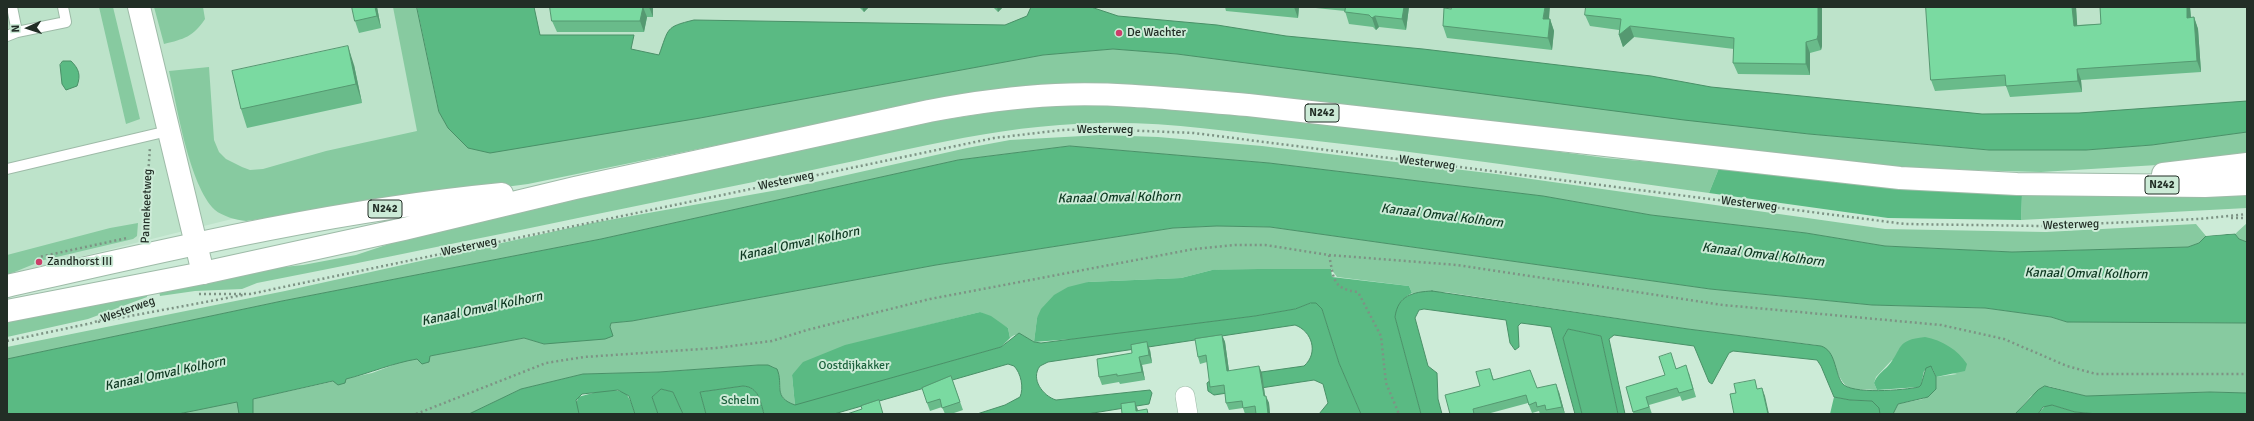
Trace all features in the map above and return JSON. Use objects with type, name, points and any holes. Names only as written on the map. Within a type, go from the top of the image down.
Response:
[{"type":"main road","points":[[139,7],[159,133],[197,244],[203,273]]},
{"type":"main road","name":"Westerweg","points":[[7,311],[203,273],[404,230],[575,188],[953,107],[1011,99],[1094,95],[1248,105],[1900,178],[1955,182],[2205,186],[2247,184]]},
{"type":"main road","name":"Westerweg","points":[[2076,183],[2247,164]]},
{"type":"main road","name":"Westerweg","points":[[7,286],[154,250],[197,244],[430,201],[575,188]]},
{"type":"lane","points":[[12,7],[17,32]]},
{"type":"lane","points":[[7,36],[17,32],[66,22],[63,7]]},
{"type":"lane","points":[[7,169],[159,133]]},
{"type":"lane","points":[[7,280],[41,268],[116,251],[131,248],[154,250]]},
{"type":"path","name":"Westerweg","points":[[198,294],[250,294],[994,138],[1068,130],[1126,129],[1194,133],[1905,224],[2041,226],[2247,218]]},
{"type":"path","name":"Pannekeetweg","points":[[154,250],[144,236],[159,133]]},
{"type":"path","name":"Westerweg","points":[[2221,218],[2247,214]]},
{"type":"path","points":[[416,414],[546,363],[584,357],[716,348],[772,341],[807,330],[930,299],[1194,249],[1235,245],[1265,245],[1329,255],[1457,265],[1723,305],[1941,325],[2004,339],[2067,366],[2096,374],[2247,374]]},
{"type":"path","points":[[1329,255],[1335,284],[1341,288],[1358,292],[1374,319],[1381,336],[1386,383],[1399,414]]},
{"type":"path","points":[[92,324],[250,294]]},
{"type":"path","name":"Westerweg","points":[[7,342],[92,324],[140,305]]},
{"type":"shaded area","points":[[7,7],[2247,7],[2247,143],[1136,67],[244,216],[7,275]]},
{"type":"shaded area","points":[[99,7],[113,7],[140,119],[126,124]]},
{"type":"shaded area","points":[[154,7],[203,7],[205,19],[192,34],[177,41],[164,44]]},
{"type":"shaded area","points":[[393,7],[417,7],[439,112],[448,128],[700,118],[1043,55],[1113,49],[1177,54],[1809,134],[1989,150],[2086,150],[2152,145],[2247,132],[2247,153],[2174,164],[2041,172],[1894,168],[1508,125],[957,96],[528,184],[246,221],[229,217],[215,210],[206,198],[198,183],[191,164],[180,124],[169,71],[209,67],[214,140],[219,152],[226,159],[250,170],[263,169],[326,151],[417,131]]},
{"type":"shaded area","points":[[1111,104],[1366,126],[1606,158],[1719,168],[1709,193],[1395,150],[1195,128],[1123,123],[1060,125],[983,134],[945,141],[793,174],[257,283],[242,289],[195,291],[160,296],[158,286],[226,273],[303,265],[356,255],[425,232],[924,123],[1024,107]]},
{"type":"shaded area","points":[[1101,135],[1158,137],[1262,146],[1496,174],[1885,229],[2046,232],[2196,224],[2206,236],[2199,243],[2188,247],[2012,252],[1885,246],[1806,233],[1651,215],[1543,196],[1269,163],[1070,146],[958,160],[601,239],[282,301],[7,359],[7,347],[285,291],[592,223],[789,188],[967,148],[1010,140]]},
{"type":"shaded area","points":[[2247,192],[2247,208],[2021,220],[2022,194]]},
{"type":"shaded area","points":[[138,223],[137,236],[133,239],[44,260],[7,275],[7,255],[110,228]]},
{"type":"shaded area","points":[[2247,223],[2247,242],[2239,239],[2235,234]]},
{"type":"shaded area","points":[[1217,226],[1270,227],[1710,289],[1872,305],[1985,308],[2051,317],[2067,322],[2247,323],[2247,393],[2210,392],[2086,396],[2048,386],[2031,396],[2015,414],[1893,414],[1898,404],[1923,399],[1936,389],[1936,377],[1957,374],[1892,360],[1876,377],[1874,383],[1877,390],[1855,389],[1850,388],[1842,381],[1829,356],[1821,346],[1816,345],[1688,329],[1445,292],[1412,293],[1409,286],[1337,277],[1331,269],[1212,270],[1181,278],[1088,282],[1037,318],[1034,342],[1020,335],[1010,338],[1008,328],[980,312],[845,346],[792,375],[795,406],[783,398],[779,378],[774,367],[758,365],[659,372],[583,374],[521,389],[469,414],[253,414],[253,399],[372,373],[404,361],[524,338],[544,344],[610,327],[611,323],[632,321],[936,265],[1173,228]]},
{"type":"shaded area","points":[[147,290],[147,297],[88,319],[7,337],[7,320]]},
{"type":"shaded area","points":[[238,401],[239,414],[178,414]]},
{"type":"green space","points":[[1719,168],[1908,189],[2022,194],[2021,220],[1888,218],[1709,193]]},
{"type":"green space","points":[[1331,269],[1332,277],[1409,286],[1412,293],[1400,302],[1395,317],[1421,414],[1361,414],[1339,363],[1322,309],[1311,303],[1295,309],[1255,316],[1085,338],[1034,342],[1037,318],[1041,309],[1054,295],[1068,287],[1088,282],[1181,278],[1212,270]]},
{"type":"green space","name":"Oostdijkakker","points":[[980,312],[991,316],[1008,328],[1010,338],[1001,347],[795,406],[792,375],[803,362],[845,345]]},
{"type":"green space","points":[[1568,329],[1601,336],[1618,414],[1582,414],[1563,338]]},
{"type":"green space","points":[[1925,337],[1949,346],[1959,354],[1967,364],[1965,371],[1936,377],[1932,367],[1924,371],[1921,385],[1919,387],[1877,390],[1874,383],[1875,380],[1893,360],[1901,346],[1909,340]]},
{"type":"green space","name":"Schelm","points":[[743,386],[756,392],[764,414],[706,414],[700,392]]},
{"type":"green space","points":[[661,389],[673,392],[683,414],[658,414],[652,397]]},
{"type":"green space","points":[[604,390],[618,391],[626,394],[635,414],[579,414],[576,405],[578,397]]},
{"type":"green space","points":[[1834,397],[1850,400],[1872,401],[1880,408],[1880,414],[1830,414]]},
{"type":"green space","points":[[2046,405],[2052,405],[2075,412],[2098,414],[2038,414]]},
{"type":"water","points":[[417,7],[534,7],[540,35],[634,35],[631,49],[659,55],[669,30],[678,25],[694,20],[1005,25],[1027,16],[1031,7],[1091,7],[1118,16],[1217,25],[1286,36],[1423,49],[1651,76],[1711,87],[1982,114],[2079,113],[2247,101],[2247,132],[2152,145],[2086,150],[1989,150],[1809,134],[1684,120],[1177,54],[1113,49],[1043,55],[700,118],[490,153],[468,148],[448,128],[439,112]]},
{"type":"water","points":[[63,61],[71,61],[76,67],[79,75],[77,86],[66,90],[62,84],[60,65]]},
{"type":"water","name":"Kanaal Omval Kolhorn","points":[[1070,146],[1269,163],[1543,196],[1651,215],[1806,233],[1885,246],[2012,252],[2188,247],[2199,243],[2206,236],[2235,234],[2239,239],[2247,242],[2247,323],[2067,322],[2051,317],[1985,308],[1872,305],[1710,289],[1270,227],[1217,226],[1173,228],[936,265],[632,321],[611,323],[610,327],[613,336],[605,339],[544,344],[524,338],[430,356],[429,362],[422,364],[417,359],[399,363],[346,379],[345,383],[338,385],[333,381],[253,399],[253,414],[239,414],[237,402],[178,414],[7,414],[7,359],[282,301],[601,239],[958,160]]},
{"type":"water","points":[[1432,291],[1688,329],[1821,346],[1829,352],[1832,357],[1842,383],[1847,387],[1855,389],[1878,391],[1919,387],[1926,368],[1931,366],[1936,377],[1936,389],[1928,397],[1898,404],[1893,414],[1880,414],[1879,408],[1872,401],[1850,400],[1834,397],[1817,360],[1733,351],[1729,353],[1712,384],[1709,382],[1694,346],[1614,335],[1609,339],[1625,414],[1618,414],[1601,336],[1568,329],[1563,338],[1582,414],[1575,414],[1551,327],[1521,323],[1518,326],[1519,347],[1515,350],[1510,343],[1506,320],[1424,309],[1419,310],[1415,318],[1428,366],[1437,373],[1438,399],[1442,414],[1421,414],[1395,317],[1399,304],[1403,299],[1419,292]]},
{"type":"water","points":[[1311,303],[1316,303],[1322,309],[1339,363],[1361,414],[1319,414],[1328,403],[1323,384],[1314,380],[1214,395],[1208,391],[1207,383],[1212,379],[1304,366],[1309,361],[1312,343],[1306,332],[1295,325],[1048,362],[1040,366],[1036,376],[1039,386],[1047,395],[1056,400],[1150,390],[1152,393],[1149,404],[1087,414],[977,414],[1005,405],[1020,397],[1022,385],[1020,377],[1014,366],[1008,364],[834,414],[764,414],[756,392],[743,386],[700,392],[706,414],[683,414],[673,392],[661,389],[652,397],[658,414],[635,414],[629,396],[618,390],[582,394],[576,400],[579,414],[469,414],[521,389],[583,374],[659,372],[758,365],[768,365],[777,369],[780,390],[783,398],[795,405],[1001,347],[1019,333],[1034,342],[1041,343],[1255,316],[1295,309]]},
{"type":"water","points":[[2045,386],[2086,396],[2210,392],[2247,393],[2247,414],[2098,414],[2075,412],[2052,405],[2043,407],[2038,414],[2015,414],[2038,390]]},
{"type":"pier","points":[[2235,232],[2237,233],[2206,236],[2205,234]]},
{"type":"building","points":[[352,7],[375,7],[377,16],[355,21]]},
{"type":"building","points":[[550,7],[643,7],[640,21],[552,21]]},
{"type":"building","points":[[1346,7],[1404,7],[1402,19],[1375,16],[1372,18],[1369,15],[1345,12]]},
{"type":"building","points":[[1451,7],[1545,7],[1543,19],[1550,19],[1548,38],[1443,26],[1444,8],[1451,9]]},
{"type":"building","points":[[1586,7],[1818,7],[1818,35],[1817,39],[1806,42],[1806,64],[1733,63],[1734,38],[1630,26],[1619,35],[1621,19],[1585,15]]},
{"type":"building","points":[[1926,7],[2072,7],[2074,26],[2101,24],[2100,7],[2187,7],[2187,18],[2194,17],[2197,61],[2077,69],[2078,81],[2006,86],[2005,75],[1931,80]]},
{"type":"building","points":[[348,46],[356,84],[241,109],[232,71]]},
{"type":"building","points":[[1222,335],[1227,371],[1259,366],[1264,396],[1266,396],[1268,414],[1256,414],[1255,406],[1243,408],[1242,401],[1226,403],[1224,385],[1210,387],[1206,355],[1198,357],[1195,339]]},
{"type":"building","points":[[1147,342],[1149,355],[1139,357],[1142,372],[1099,377],[1097,359],[1132,353],[1131,345]]},
{"type":"building","points":[[1671,353],[1676,369],[1686,365],[1693,389],[1679,393],[1677,388],[1646,397],[1649,407],[1633,412],[1626,387],[1665,375],[1659,357]]},
{"type":"building","points":[[1490,369],[1493,380],[1530,370],[1537,388],[1556,384],[1562,407],[1546,410],[1545,405],[1537,407],[1536,402],[1529,405],[1526,395],[1473,409],[1474,414],[1450,414],[1445,395],[1480,386],[1476,372]]},
{"type":"building","points":[[951,376],[960,402],[942,408],[940,399],[927,403],[922,388]]},
{"type":"building","points":[[1755,380],[1757,389],[1762,388],[1768,414],[1734,414],[1730,394],[1736,393],[1734,384]]},
{"type":"building","points":[[879,400],[883,414],[847,414],[862,409],[861,406]]},
{"type":"building","points":[[1135,402],[1136,411],[1147,409],[1148,414],[1122,414],[1121,404]]},
{"type":"place","name":"De Wachter","points":[[1119,33]]},
{"type":"place","name":"Zandhorst III","points":[[39,262]]}]
